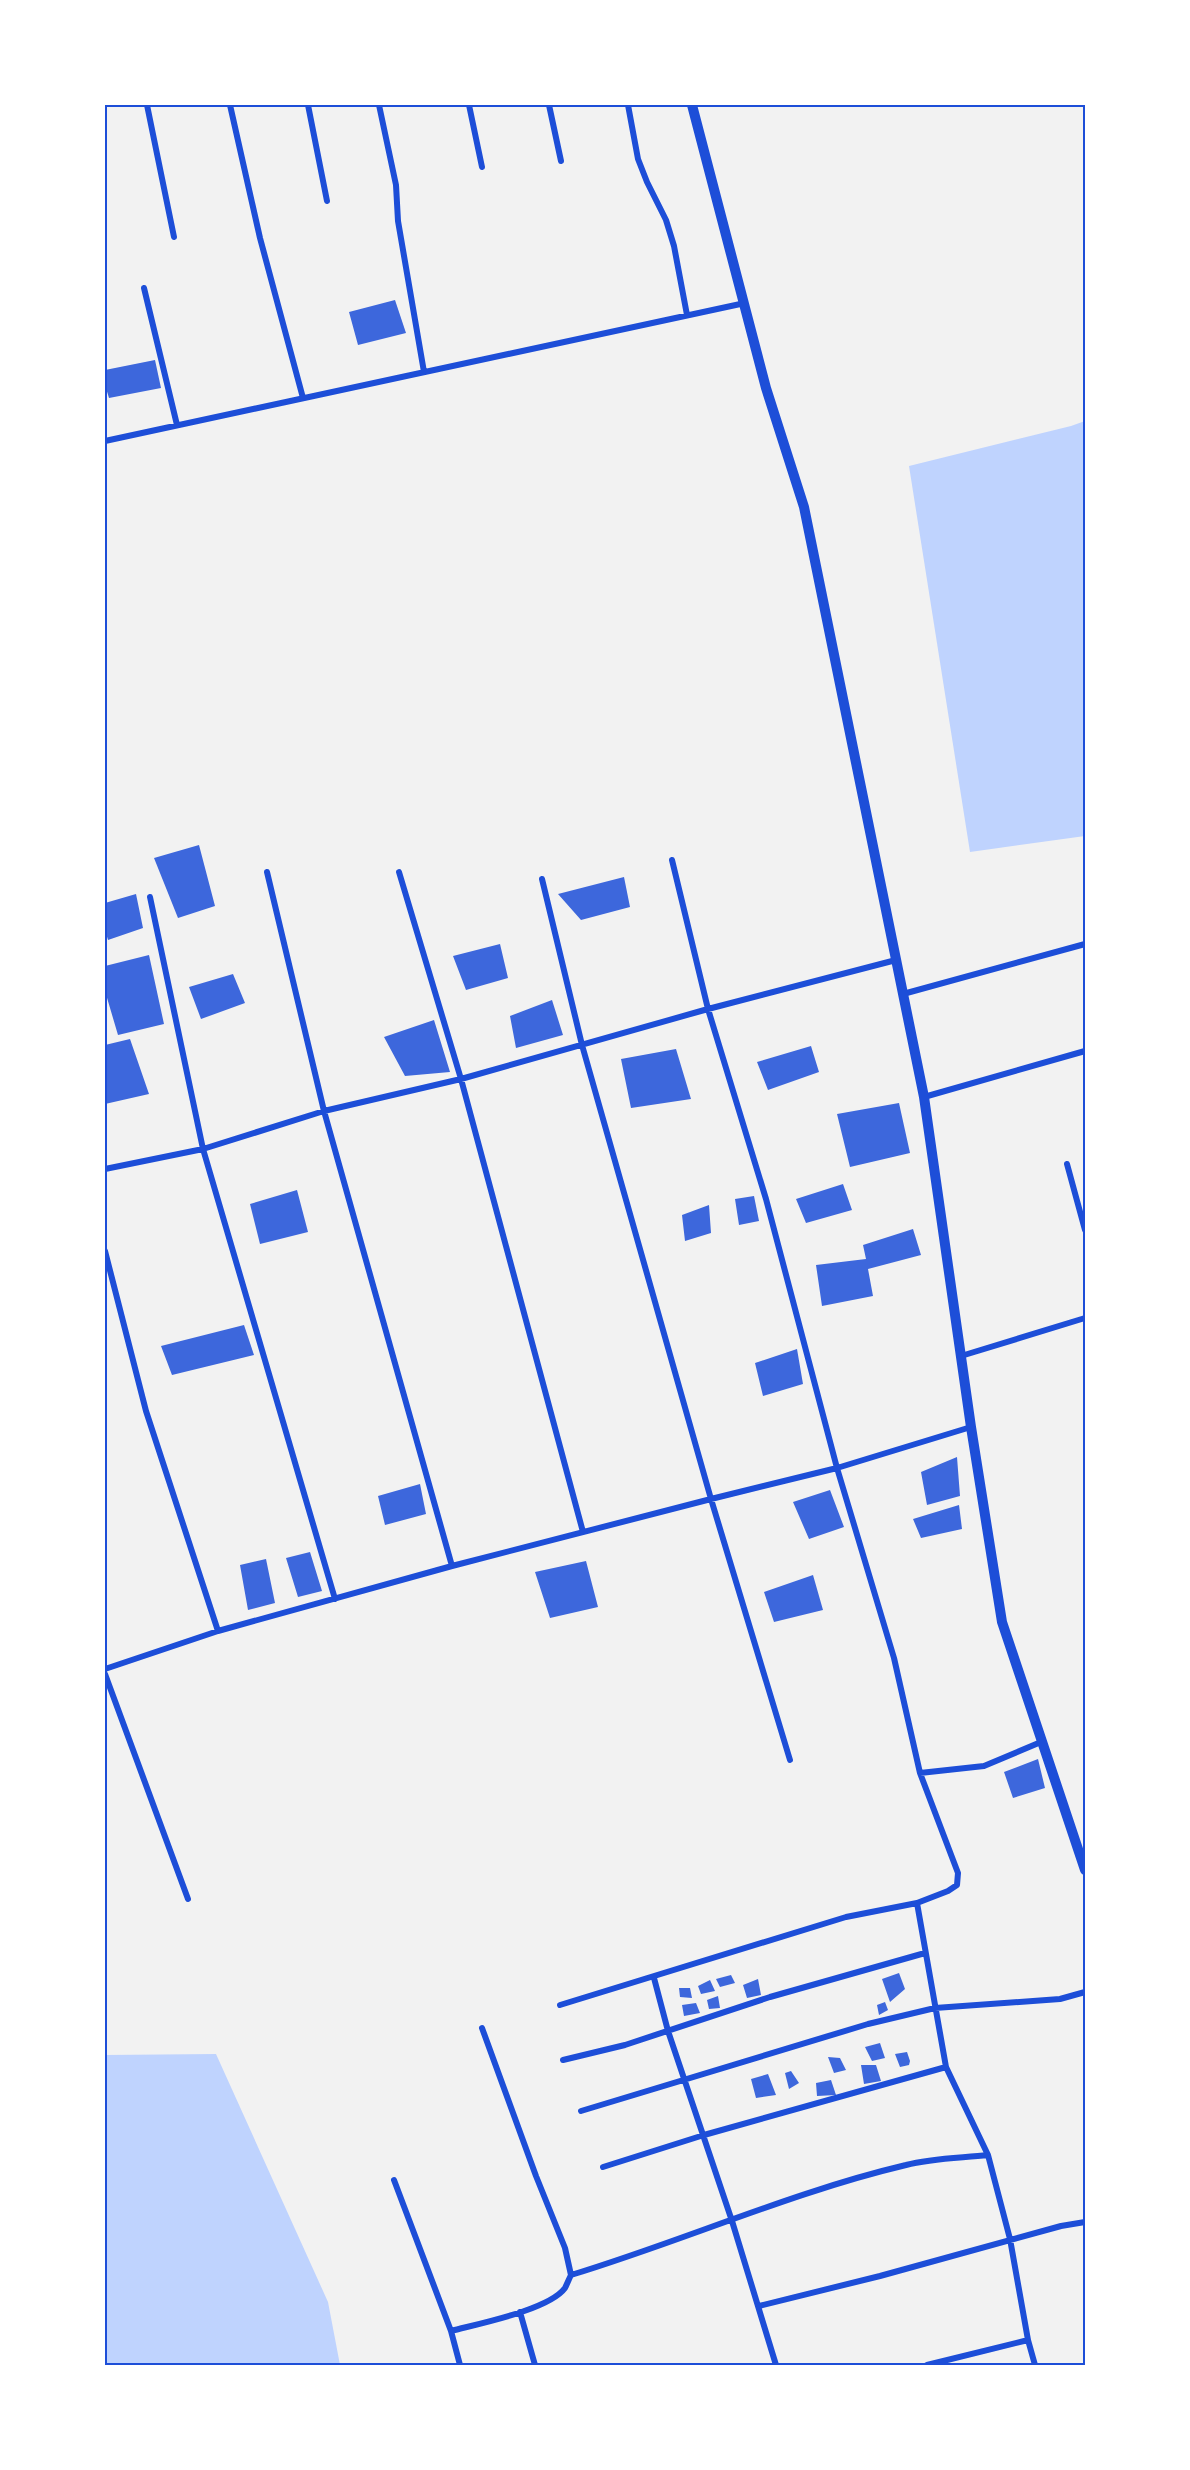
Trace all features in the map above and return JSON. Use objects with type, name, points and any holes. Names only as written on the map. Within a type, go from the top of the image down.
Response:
[{"type":"street","points":[[147,105],[174,237]]},
{"type":"street","points":[[230,105],[260,238],[303,398]]},
{"type":"street","points":[[308,105],[327,201]]},
{"type":"street","points":[[379,105],[396,184],[398,221],[424,372]]},
{"type":"street","points":[[469,105],[482,167]]},
{"type":"street","points":[[549,105],[561,161]]},
{"type":"street","points":[[628,105],[638,159],[646,182],[666,220],[687,315]]},
{"type":"street","points":[[692,105],[766,388],[804,507],[924,1097],[971,1426],[1002,1622],[1085,1870]]},
{"type":"street","points":[[144,288],[177,425]]},
{"type":"street","points":[[105,441],[745,303]]},
{"type":"street","points":[[560,2005],[654,1978],[846,1917],[916,1904],[948,1892],[957,1885],[958,1873],[920,1773],[894,1658],[837,1468],[766,1198],[708,1009],[672,860]]},
{"type":"street","points":[[267,872],[324,1111],[452,1566]]},
{"type":"street","points":[[399,872],[461,1079],[583,1532]]},
{"type":"street","points":[[542,879],[582,1045],[711,1499],[790,1760]]},
{"type":"street","points":[[150,897],[202,1149],[335,1599]]},
{"type":"street","points":[[903,994],[1085,944]]},
{"type":"street","points":[[105,1169],[202,1149],[324,1111],[461,1079],[708,1009],[896,960]]},
{"type":"street","points":[[924,1097],[1085,1051]]},
{"type":"street","points":[[1067,1164],[1085,1230]]},
{"type":"street","points":[[105,1251],[146,1411],[218,1631]]},
{"type":"street","points":[[961,1356],[1085,1318]]},
{"type":"street","points":[[105,1669],[218,1631],[452,1566],[837,1468],[971,1426]]},
{"type":"street","points":[[105,1674],[188,1899]]},
{"type":"street","points":[[920,1773],[984,1766],[1041,1742]]},
{"type":"street","points":[[916,1904],[946,2067],[988,2155],[1010,2239],[1028,2340],[1035,2365]]},
{"type":"street","points":[[563,2060],[668,2031],[770,1996],[926,1953]]},
{"type":"street","points":[[654,1978],[668,2031],[732,2221],[776,2365]]},
{"type":"street","points":[[581,2111],[868,2024],[935,2008],[1060,1999],[1085,1992]]},
{"type":"street","points":[[451,2331],[520,2312],[548,2300],[564,2290],[571,2275],[565,2248],[482,2028]]},
{"type":"street","points":[[603,2167],[704,2135],[946,2067]]},
{"type":"street","points":[[571,2275],[641,2254],[813,2192],[908,2164],[988,2155]]},
{"type":"street","points":[[394,2180],[451,2331],[460,2365]]},
{"type":"street","points":[[759,2306],[880,2276],[1010,2239],[1085,2222]]},
{"type":"street","points":[[520,2312],[535,2365]]},
{"type":"street","points":[[927,2365],[1028,2340]]},
{"type":"water","points":[[1085,421],[1085,836],[970,852],[909,466]]},
{"type":"water","points":[[216,2054],[328,2302],[340,2365],[105,2365],[105,2055]]},
{"type":"building","points":[[395,300],[406,333],[358,345],[349,312]]},
{"type":"building","points":[[155,360],[161,388],[109,398],[105,385],[105,370]]},
{"type":"building","points":[[199,845],[215,906],[178,918],[154,858]]},
{"type":"building","points":[[624,877],[630,907],[581,920],[558,894]]},
{"type":"building","points":[[136,894],[143,928],[108,940],[105,930],[105,903]]},
{"type":"building","points":[[500,944],[508,978],[466,990],[453,956]]},
{"type":"building","points":[[149,955],[164,1024],[118,1035],[105,991],[105,966]]},
{"type":"building","points":[[233,974],[245,1003],[201,1019],[189,987]]},
{"type":"building","points":[[552,1000],[563,1035],[516,1048],[510,1016]]},
{"type":"building","points":[[434,1020],[450,1072],[405,1076],[384,1037]]},
{"type":"building","points":[[130,1039],[149,1094],[105,1104],[105,1045]]},
{"type":"building","points":[[811,1046],[819,1072],[768,1090],[757,1062]]},
{"type":"building","points":[[676,1049],[691,1099],[631,1108],[621,1059]]},
{"type":"building","points":[[899,1103],[910,1153],[850,1167],[837,1114]]},
{"type":"building","points":[[843,1184],[852,1210],[806,1223],[796,1199]]},
{"type":"building","points":[[297,1190],[308,1232],[260,1244],[250,1204]]},
{"type":"building","points":[[754,1196],[759,1221],[739,1225],[735,1199]]},
{"type":"building","points":[[709,1205],[711,1233],[685,1241],[682,1215]]},
{"type":"building","points":[[913,1229],[921,1255],[868,1269],[873,1296],[822,1306],[816,1265],[866,1259],[863,1245]]},
{"type":"building","points":[[244,1325],[254,1355],[172,1375],[161,1346]]},
{"type":"building","points":[[797,1349],[803,1384],[763,1396],[755,1363]]},
{"type":"building","points":[[957,1457],[960,1496],[927,1505],[921,1472]]},
{"type":"building","points":[[420,1484],[426,1514],[385,1525],[378,1496]]},
{"type":"building","points":[[830,1490],[844,1527],[809,1539],[793,1502]]},
{"type":"building","points":[[959,1505],[962,1529],[921,1538],[913,1519]]},
{"type":"building","points":[[310,1552],[322,1591],[298,1597],[286,1558]]},
{"type":"building","points":[[266,1559],[275,1603],[248,1610],[240,1565]]},
{"type":"building","points":[[586,1561],[598,1607],[550,1618],[535,1572]]},
{"type":"building","points":[[813,1575],[823,1610],[774,1622],[764,1592]]},
{"type":"building","points":[[1038,1759],[1045,1788],[1013,1798],[1004,1772]]},
{"type":"building","points":[[899,1973],[905,1989],[890,2002],[882,1979]]},
{"type":"building","points":[[731,1975],[735,1983],[720,1987],[716,1979]]},
{"type":"building","points":[[758,1979],[761,1995],[747,1998],[743,1985]]},
{"type":"building","points":[[710,1980],[715,1991],[701,1994],[698,1986]]},
{"type":"building","points":[[679,1988],[690,1988],[692,1998],[680,1997]]},
{"type":"building","points":[[718,1996],[720,2008],[709,2009],[707,2000]]},
{"type":"building","points":[[885,2002],[888,2010],[879,2015],[877,2005]]},
{"type":"building","points":[[696,2003],[700,2013],[684,2016],[682,2005]]},
{"type":"building","points":[[880,2043],[885,2058],[872,2061],[865,2047]]},
{"type":"building","points":[[907,2052],[909,2065],[900,2067],[895,2054]]},
{"type":"building","points":[[828,2057],[840,2058],[846,2070],[834,2073]]},
{"type":"building","points":[[861,2065],[876,2065],[881,2081],[864,2084]]},
{"type":"building","points":[[791,2071],[799,2083],[789,2089],[785,2073]]},
{"type":"building","points":[[768,2074],[776,2095],[756,2098],[751,2079]]},
{"type":"building","points":[[831,2080],[836,2095],[817,2096],[816,2083]]}]
